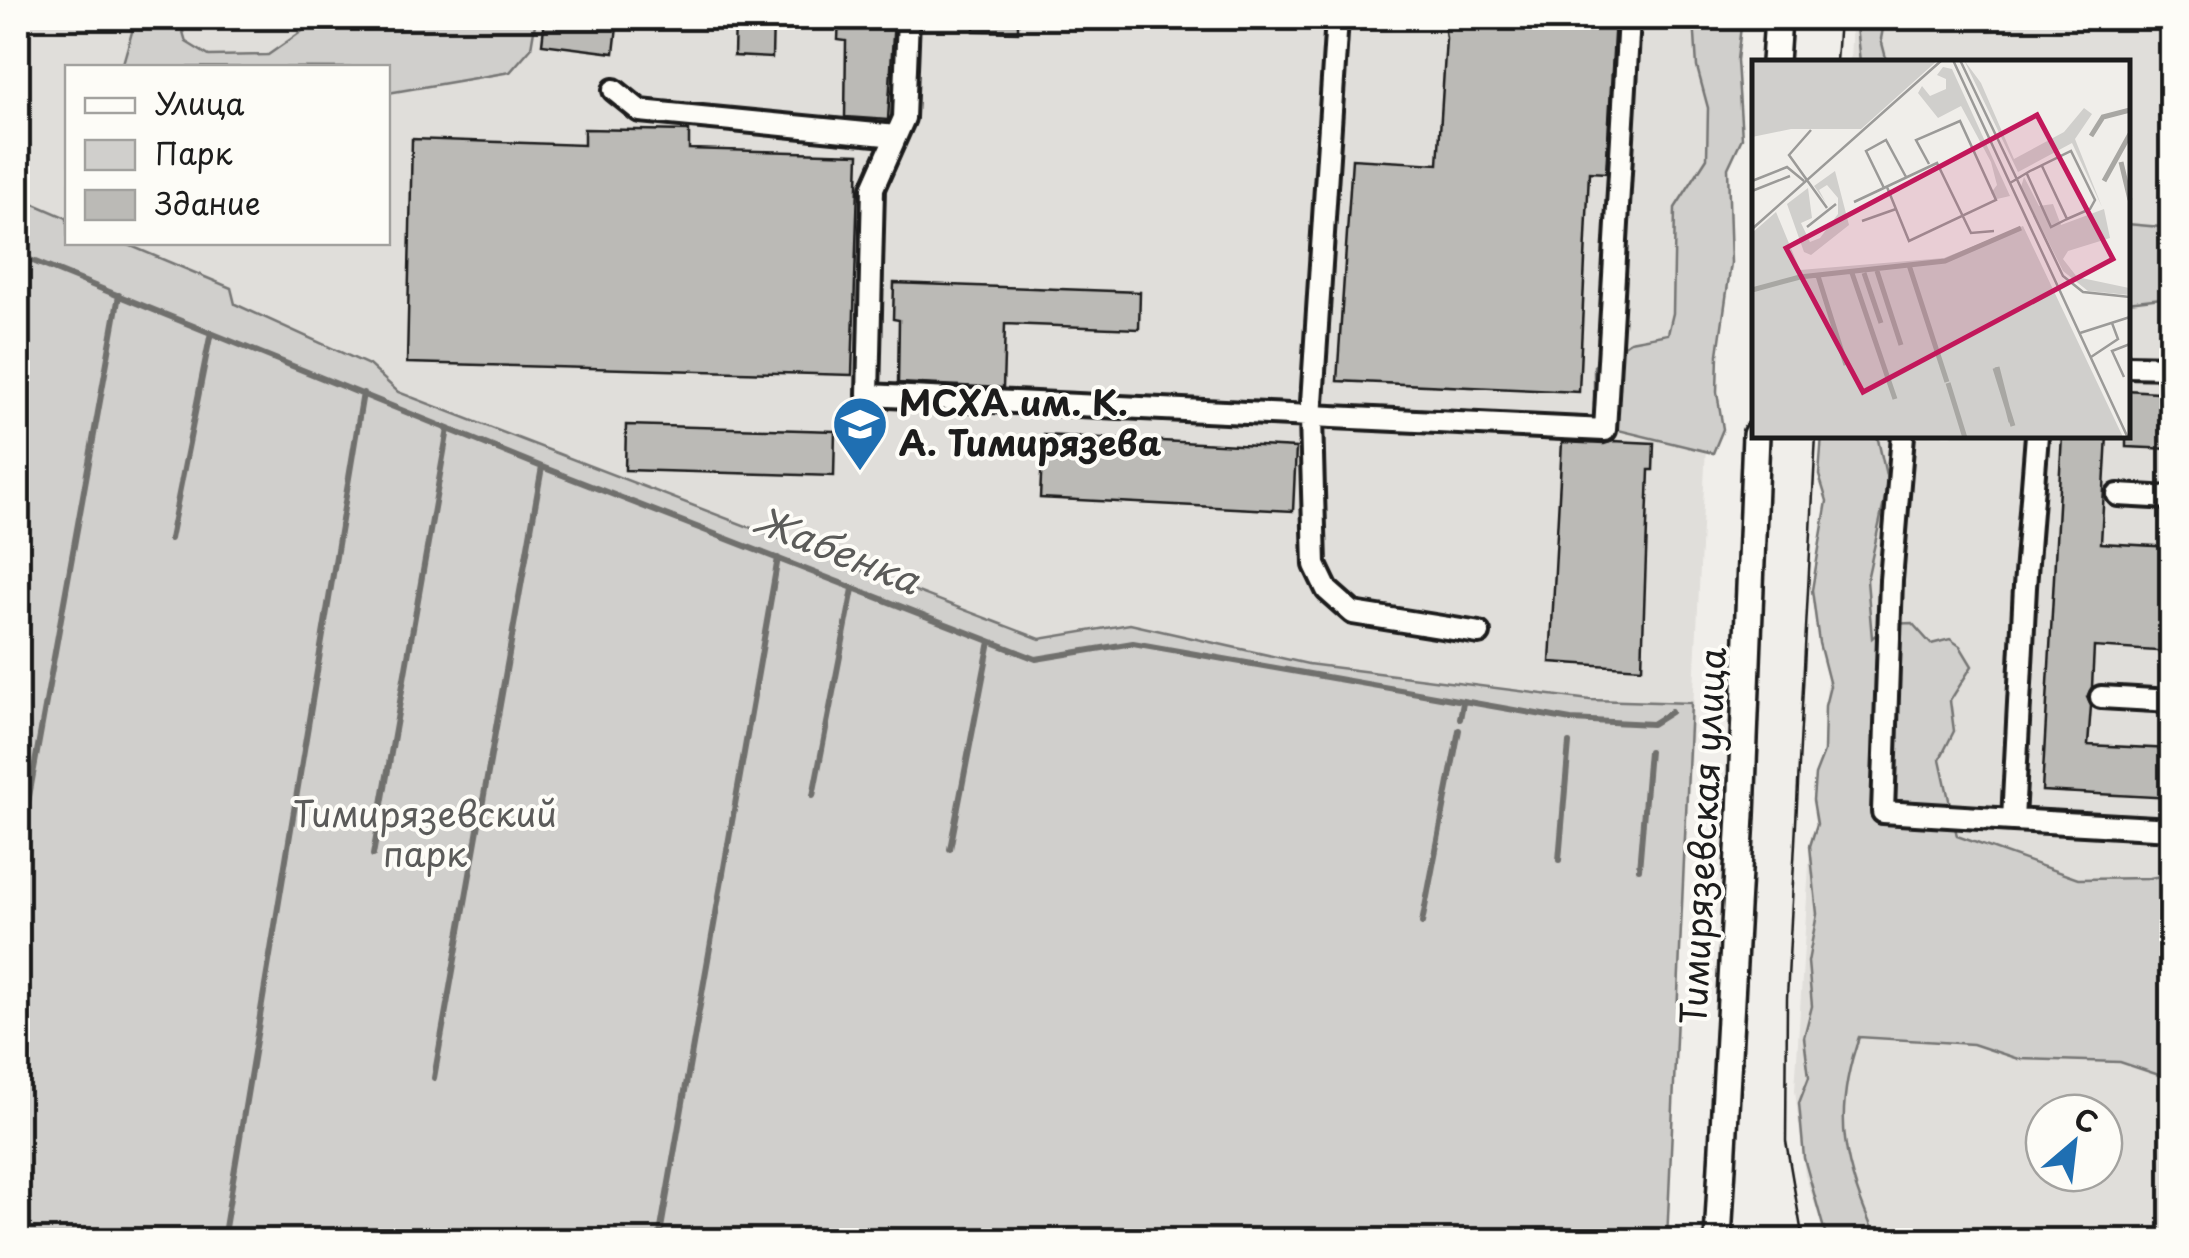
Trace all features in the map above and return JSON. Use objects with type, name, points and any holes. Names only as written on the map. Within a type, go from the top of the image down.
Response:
[{"type":"main road","points":[[1775,60],[1778,18]]},
{"type":"main road","name":"Тимирязевская улица","points":[[1718,1240],[1756,438]]},
{"type":"lane","points":[[908,18],[904,118],[873,188],[868,395],[1605,430],[1629,18]]},
{"type":"lane","points":[[1336,18],[1311,418],[1316,564],[1327,590],[1353,613],[1479,633]]},
{"type":"lane","points":[[614,90],[640,111],[896,136]]},
{"type":"lane","points":[[2129,366],[2172,367]]},
{"type":"lane","points":[[1903,438],[1891,580],[1882,812],[2172,830]]},
{"type":"lane","points":[[2014,820],[2037,438]]},
{"type":"lane","points":[[2118,495],[2172,498]]},
{"type":"lane","points":[[2101,697],[2172,701]]},
{"type":"shaded area","name":"МСХА им. К. А. Тимирязева","points":[[18,18],[1727,18],[1667,1240],[18,1240]]},
{"type":"shaded area","points":[[1852,18],[2171,18],[2171,1240],[1827,1240],[1805,1175],[1795,1090],[1811,834],[1818,827],[1842,438],[2129,438],[2129,60],[1850,60]]},
{"type":"green space","points":[[136,18],[179,18],[186,42],[209,56],[268,55],[321,18],[536,18],[531,48],[510,72],[390,93],[390,65],[123,65]]},
{"type":"green space","points":[[1694,18],[1742,18],[1737,60],[1742,138],[1728,168],[1731,263],[1718,354],[1717,392],[1723,429],[1713,453],[1614,429],[1594,405],[1594,366],[1630,341],[1668,334],[1673,313],[1675,208],[1707,158],[1708,108],[1697,67]]},
{"type":"green space","points":[[1855,18],[1885,18],[1881,39],[1886,60],[1860,60]]},
{"type":"green space","name":"Тимирязевский парк","points":[[18,197],[65,217],[65,245],[129,245],[231,288],[235,304],[369,365],[398,392],[1040,639],[1130,624],[1308,664],[1590,700],[1691,703],[1667,1240],[18,1240]]},
{"type":"green space","points":[[2129,224],[2171,228],[2171,297],[2129,302]]},
{"type":"green space","points":[[1822,438],[1878,438],[1888,484],[1867,580],[1872,638],[1889,624],[1912,623],[1931,644],[1950,639],[1960,646],[1972,666],[1950,701],[1954,731],[1940,759],[1957,836],[2078,879],[2171,874],[2171,1079],[2120,1062],[2018,1059],[1973,1044],[1859,1037],[1845,1092],[1845,1140],[1856,1188],[1877,1240],[1827,1240],[1804,1158],[1799,1103],[1809,1077],[1804,1037],[1812,1006],[1808,962],[1817,914],[1810,846],[1817,824],[1813,800],[1815,775],[1824,752],[1825,706],[1830,686],[1812,590],[1827,501],[1819,475]]},
{"type":"building","points":[[545,18],[618,18],[614,53],[542,44]]},
{"type":"building","points":[[735,18],[773,18],[772,58],[734,56]]},
{"type":"building","points":[[839,18],[894,18],[888,120],[845,117],[846,41],[838,40]]},
{"type":"building","points":[[974,18],[1018,18],[1018,32],[974,31]]},
{"type":"building","points":[[1443,18],[1615,18],[1606,173],[1589,172],[1579,392],[1337,381],[1352,159],[1438,164],[1446,38]]},
{"type":"building","points":[[584,129],[689,131],[689,149],[859,154],[852,375],[407,363],[412,139],[584,145]]},
{"type":"building","points":[[894,283],[1140,292],[1139,329],[1005,324],[1003,388],[898,383],[899,320],[893,319]]},
{"type":"building","points":[[2129,390],[2172,393],[2172,449],[2126,447]]},
{"type":"building","points":[[626,425],[835,431],[834,476],[625,470]]},
{"type":"building","points":[[1043,435],[1296,448],[1293,511],[1040,498]]},
{"type":"building","points":[[2062,438],[2107,438],[2101,543],[2172,547],[2172,652],[2094,647],[2092,687],[2087,697],[2091,706],[2088,745],[2172,749],[2172,798],[2042,791]]},
{"type":"building","points":[[1562,442],[1654,443],[1653,470],[1649,470],[1642,668],[1550,662]]},
{"type":"waterway","name":"Жабенка","points":[[18,255],[542,467],[1036,659],[1133,643],[1571,720],[1652,724],[1671,712]]},
{"type":"waterway","points":[[18,858],[119,295]]},
{"type":"waterway","points":[[170,539],[211,332]]},
{"type":"waterway","points":[[223,1240],[363,393]]},
{"type":"waterway","points":[[373,855],[448,429]]},
{"type":"waterway","points":[[434,1078],[542,467]]},
{"type":"waterway","points":[[659,1240],[778,558]]},
{"type":"waterway","points":[[813,796],[853,589]]},
{"type":"waterway","points":[[950,849],[990,641]]},
{"type":"waterway","points":[[1460,719],[1463,703]]},
{"type":"waterway","points":[[1422,923],[1459,730]]},
{"type":"waterway","points":[[1559,860],[1569,743]]},
{"type":"waterway","points":[[1639,869],[1649,751]]},
{"type":"tram line","points":[[1836,60],[1839,18]]},
{"type":"tram line","points":[[1803,1240],[1786,1141],[1787,998],[1816,438]]},
{"type":"place","name":"МСХА им. К. А. Тимирязева","points":[[860,473]]}]
